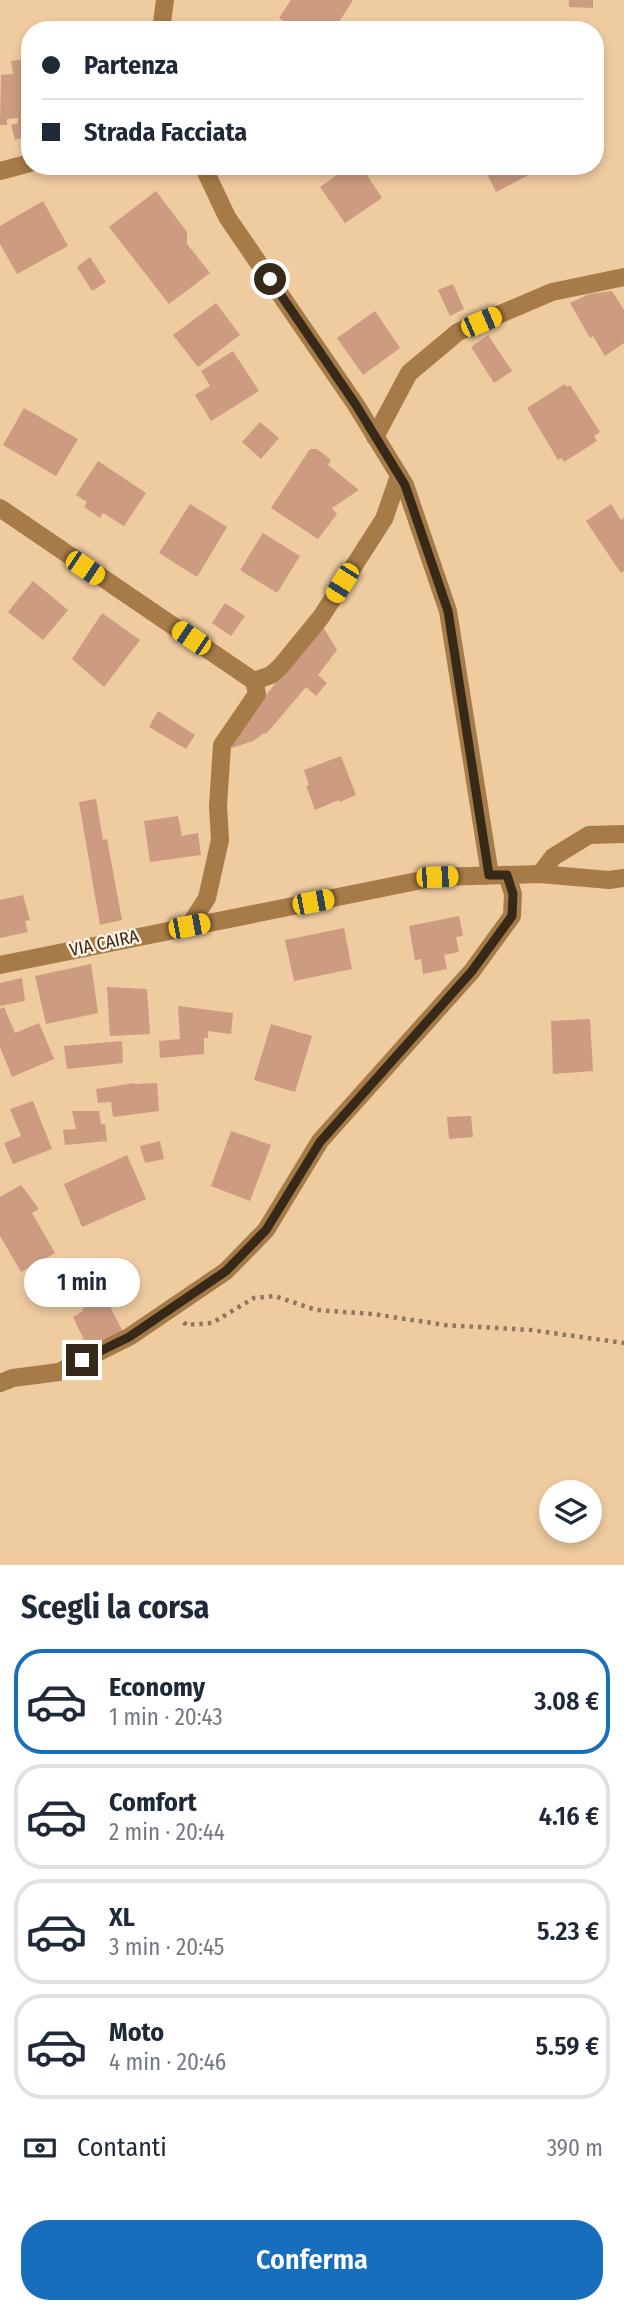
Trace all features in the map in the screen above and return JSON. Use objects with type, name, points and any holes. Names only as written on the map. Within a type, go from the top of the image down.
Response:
[{"type":"street","points":[[162,21],[165,0]]},
{"type":"street","points":[[0,171],[21,165]]},
{"type":"street","points":[[0,1383],[12,1378],[59,1371],[129,1337],[226,1271],[266,1230],[320,1142],[472,971],[512,916],[513,894],[498,875],[448,611],[405,485],[356,405],[228,216],[208,175]]},
{"type":"street","points":[[375,437],[409,373],[457,332],[552,292],[624,278]]},
{"type":"street","points":[[254,681],[271,675],[281,666],[321,617],[384,519],[399,476]]},
{"type":"street","points":[[0,508],[254,681],[257,694],[222,746],[218,806],[220,840],[206,898],[189,926]]},
{"type":"street","points":[[540,874],[553,856],[589,835],[624,834]]},
{"type":"street","name":"VIA CAIRA","points":[[0,965],[437,877],[540,874],[609,880],[624,878]]},
{"type":"path","points":[[174,1307],[186,1325],[212,1323],[254,1298],[275,1296],[316,1310],[373,1314],[445,1325],[531,1330],[624,1343]]},
{"type":"building","points":[[291,0],[353,0],[340,21],[284,21],[279,18]]},
{"type":"building","points":[[569,0],[593,0],[593,8],[569,7]]},
{"type":"building","points":[[21,60],[21,138],[15,140],[11,125],[18,123],[18,118],[7,119],[7,125],[0,125],[1,75],[13,74],[11,61]]},
{"type":"building","points":[[337,175],[367,175],[382,198],[345,223],[320,187]]},
{"type":"building","points":[[488,175],[529,175],[496,192]]},
{"type":"building","points":[[156,191],[187,232],[187,244],[210,273],[169,304],[109,227]]},
{"type":"building","points":[[43,201],[68,246],[17,274],[0,244],[0,226]]},
{"type":"building","points":[[90,257],[106,282],[92,291],[77,267]]},
{"type":"building","points":[[453,284],[464,309],[450,316],[438,290]]},
{"type":"building","points":[[612,291],[624,310],[624,343],[605,356],[593,336],[590,338],[570,303],[589,294]]},
{"type":"building","points":[[216,303],[240,335],[198,367],[173,335]]},
{"type":"building","points":[[375,311],[400,348],[363,375],[337,338]]},
{"type":"building","points":[[488,335],[512,371],[494,383],[471,347]]},
{"type":"building","points":[[233,351],[259,391],[211,421],[195,395],[210,386],[201,371]]},
{"type":"building","points":[[565,384],[567,387],[570,385],[600,432],[594,436],[597,441],[564,462],[562,458],[558,460],[527,408]]},
{"type":"building","points":[[24,408],[78,439],[56,476],[3,445]]},
{"type":"building","points":[[260,422],[279,438],[261,459],[242,442]]},
{"type":"building","points":[[310,449],[317,449],[331,460],[328,465],[359,490],[332,508],[337,514],[318,539],[271,508]]},
{"type":"building","points":[[98,461],[146,493],[124,526],[103,513],[100,518],[84,507],[87,502],[76,495]]},
{"type":"building","points":[[190,504],[227,527],[197,577],[159,553]]},
{"type":"building","points":[[611,504],[621,520],[624,518],[624,571],[621,573],[586,521]]},
{"type":"building","points":[[263,533],[300,556],[277,593],[240,570]]},
{"type":"building","points":[[33,581],[68,610],[43,640],[8,612]]},
{"type":"building","points":[[225,603],[245,616],[231,636],[212,623]]},
{"type":"building","points":[[102,613],[140,640],[104,687],[72,659]]},
{"type":"building","points":[[322,625],[337,650],[318,675],[327,683],[316,696],[306,687],[266,734],[232,748],[231,745],[247,719]]},
{"type":"building","points":[[158,711],[195,735],[186,749],[149,727]]},
{"type":"building","points":[[341,756],[356,795],[315,810],[306,786],[309,785],[304,770]]},
{"type":"building","points":[[96,799],[103,840],[107,839],[122,920],[100,925],[79,802]]},
{"type":"building","points":[[178,816],[182,836],[198,833],[201,855],[150,862],[144,821]]},
{"type":"building","points":[[23,895],[30,920],[25,921],[28,932],[0,938],[0,900]]},
{"type":"building","points":[[459,916],[463,936],[456,937],[459,952],[444,955],[447,969],[423,974],[421,959],[415,960],[409,926]]},
{"type":"building","points":[[344,928],[352,969],[294,981],[285,940]]},
{"type":"building","points":[[91,964],[98,1013],[46,1024],[35,976]]},
{"type":"building","points":[[22,978],[25,1001],[0,1006],[0,983]]},
{"type":"building","points":[[107,987],[147,989],[150,1034],[110,1036]]},
{"type":"building","points":[[178,1006],[233,1013],[231,1034],[208,1031],[208,1038],[204,1038],[204,1054],[160,1058],[159,1041],[180,1039]]},
{"type":"building","points":[[4,1007],[15,1033],[39,1023],[54,1059],[12,1077],[0,1047],[0,1009]]},
{"type":"building","points":[[590,1019],[593,1071],[553,1074],[551,1021]]},
{"type":"building","points":[[271,1024],[312,1036],[295,1092],[254,1080]]},
{"type":"building","points":[[122,1041],[123,1063],[67,1069],[64,1046]]},
{"type":"building","points":[[135,1083],[157,1083],[159,1111],[113,1117],[111,1102],[98,1103],[96,1089]]},
{"type":"building","points":[[33,1101],[52,1149],[13,1164],[4,1143],[21,1136],[10,1109]]},
{"type":"building","points":[[72,1111],[99,1111],[101,1124],[105,1124],[107,1141],[65,1145],[63,1130],[76,1129]]},
{"type":"building","points":[[471,1116],[473,1137],[449,1139],[447,1117]]},
{"type":"building","points":[[231,1131],[271,1145],[250,1201],[211,1186]]},
{"type":"building","points":[[160,1141],[164,1159],[145,1163],[140,1146]]},
{"type":"building","points":[[127,1155],[146,1199],[82,1227],[64,1184]]},
{"type":"building","points":[[21,1185],[39,1209],[32,1213],[55,1253],[21,1272],[0,1236],[0,1197]]},
{"type":"building","points":[[105,1297],[123,1332],[89,1350],[73,1317]]},
{"type":"route","points":[[82,1360],[129,1337],[226,1271],[266,1230],[320,1142],[472,971],[512,916],[513,894],[507,875],[489,875],[448,611],[405,485],[356,405],[270,279]]}]
